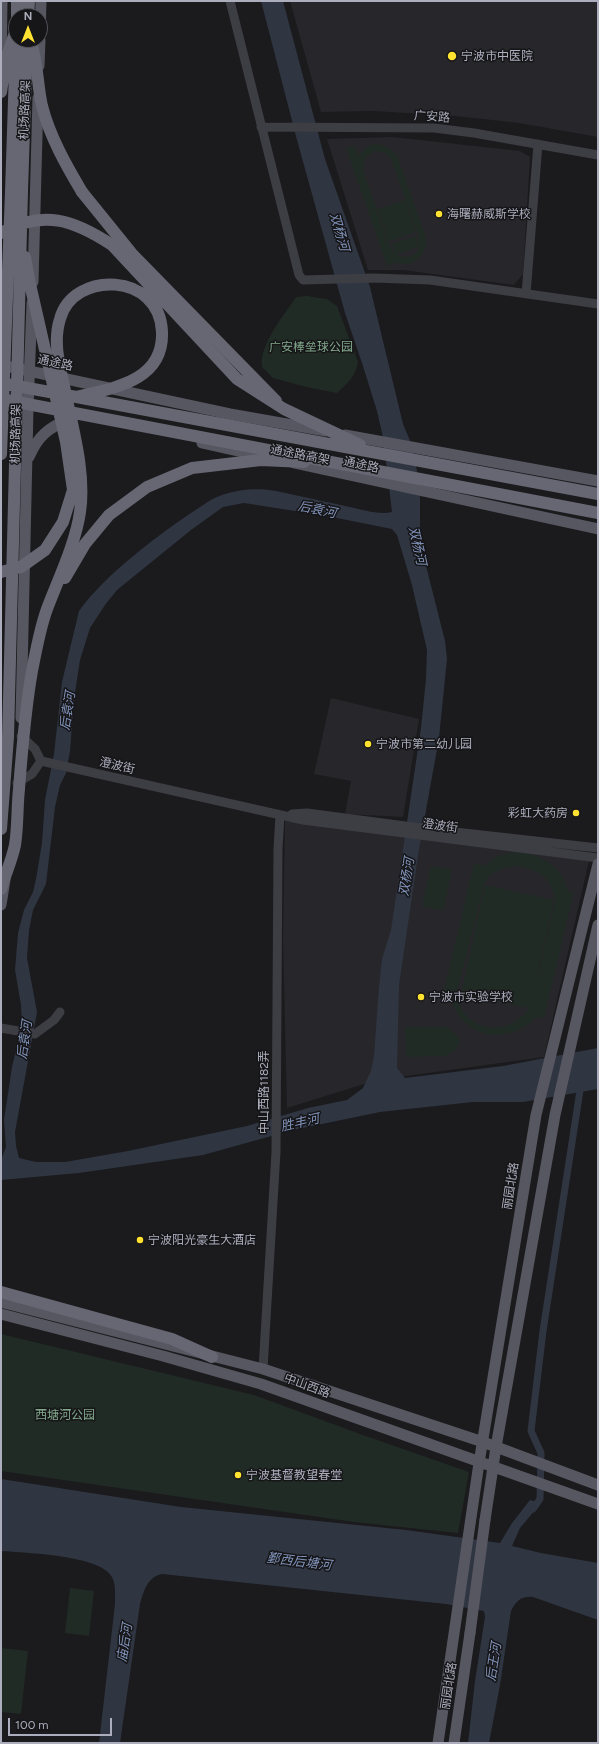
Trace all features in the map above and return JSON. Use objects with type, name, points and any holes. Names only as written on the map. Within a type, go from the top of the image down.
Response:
[{"type":"highway","points":[[1,92],[6,59],[10,48]]},
{"type":"highway","name":"机场路高架","points":[[1,454],[16,48]]},
{"type":"highway","name":"机场路高架","points":[[1,828],[8,737],[20,239],[29,48]]},
{"type":"highway","points":[[33,48],[42,106],[59,152],[82,192],[133,255],[284,409]]},
{"type":"highway","points":[[1,233],[15,225],[43,220],[69,222],[91,231],[112,245],[237,379],[284,409],[379,447]]},
{"type":"highway","points":[[1,572],[22,567],[45,550],[63,522],[73,490],[66,442],[20,239]]},
{"type":"highway","points":[[1,889],[15,844],[23,725],[32,670],[46,612],[70,548],[80,513],[81,472],[59,361],[56,332],[60,316],[71,300],[99,284],[120,284],[143,293],[152,301],[162,328],[162,342],[152,367],[130,382],[76,397]]},
{"type":"highway","name":"通途路高架","points":[[1,383],[76,397],[379,447],[598,494]]},
{"type":"highway","name":"通途路高架","points":[[1,399],[598,513]]},
{"type":"highway","points":[[46,612],[85,544],[109,516],[147,487],[192,468],[261,460],[310,463],[326,460]]},
{"type":"highway","points":[[1,1292],[172,1339],[212,1357]]},
{"type":"main road","points":[[1,73],[2,1]]},
{"type":"main road","points":[[1,906],[12,841],[20,736],[28,409],[40,48]]},
{"type":"main road","name":"通途路","points":[[1,365],[379,447],[413,448],[598,481]]},
{"type":"main road","name":"通途路","points":[[1,403],[189,440],[598,529]]},
{"type":"main road","points":[[27,462],[34,445],[42,436],[56,424],[73,418]]},
{"type":"main road","name":"丽园北路","points":[[438,1743],[479,1462],[536,1115],[598,864]]},
{"type":"main road","points":[[492,1468],[555,1115],[598,925]]},
{"type":"main road","name":"中山西路","points":[[1,1302],[263,1369],[483,1442],[598,1485]]},
{"type":"main road","name":"中山西路","points":[[1,1314],[163,1356],[261,1384],[492,1468],[598,1504]]},
{"type":"main road","name":"丽园北路","points":[[454,1743],[492,1468]]},
{"type":"street","points":[[230,1],[299,275],[303,280],[374,278],[430,280],[598,304]]},
{"type":"street","name":"广安路","points":[[262,127],[434,128],[474,133],[598,155]]},
{"type":"street","points":[[526,294],[538,144]]},
{"type":"street","points":[[16,783],[32,774],[42,761],[36,749],[20,736]]},
{"type":"street","name":"澄波街","points":[[42,761],[280,815],[428,833],[598,858]]},
{"type":"street","name":"中山西路1182弄","points":[[263,1369],[276,1152],[278,849],[280,815]]},
{"type":"street","name":"澄波街","points":[[428,833],[598,848]]},
{"type":"street","points":[[1,1028],[36,1034],[54,1020],[60,1012]]},
{"type":"shaded area","name":"宁波市中医院","points":[[290,1],[598,1],[598,137],[519,123],[455,116],[373,111],[321,112]]},
{"type":"shaded area","name":"海曙赫威斯学校","points":[[393,137],[520,151],[530,157],[523,274],[514,285],[403,270],[368,270],[327,139]]},
{"type":"shaded area","name":"宁波市第二幼儿园","points":[[331,698],[419,719],[403,817],[345,814],[351,781],[314,774]]},
{"type":"shaded area","name":"宁波市实验学校","points":[[285,821],[589,861],[544,1057],[377,1080],[287,1108],[283,937]]},
{"type":"green space","points":[[372,144],[386,146],[397,155],[426,240],[423,253],[413,262],[406,264],[395,263],[387,266],[346,148],[354,145],[359,156],[364,149]],"holes":[[[375,151],[385,153],[391,159],[419,238],[419,245],[416,236],[392,244],[395,254],[390,247],[363,170],[365,158]],[[419,246],[418,250],[413,255],[407,257],[396,255]]]},
{"type":"green space","points":[[405,200],[416,232],[389,241],[378,209]]},
{"type":"green space","name":"广安棒垒球公园","points":[[307,296],[327,299],[337,306],[358,362],[353,376],[337,393],[306,387],[273,378],[262,367],[264,350],[273,330],[296,297]]},
{"type":"green space","points":[[514,852],[532,855],[548,862],[561,874],[568,891],[574,892],[544,1018],[537,1017],[524,1027],[511,1033],[498,1035],[485,1034],[473,1029],[463,1020],[455,1008],[449,993],[444,991],[474,863],[485,866],[494,858]],"holes":[[[517,866],[544,876],[551,887],[555,902],[530,1008],[554,900],[485,885],[461,993],[529,1008],[522,1017],[513,1023],[493,1028],[483,1026],[474,1022],[466,1015],[459,1003],[457,992],[485,882],[495,872],[508,867]]]},
{"type":"green space","points":[[431,866],[452,870],[443,911],[422,906]]},
{"type":"green space","points":[[405,1027],[447,1027],[458,1036],[460,1043],[455,1050],[448,1054],[448,1056],[406,1057]]},
{"type":"green space","name":"西塘河公园","points":[[1,1334],[254,1395],[469,1472],[458,1533],[354,1522],[1,1471]]},
{"type":"green space","points":[[70,1588],[94,1591],[89,1636],[65,1633]]},
{"type":"green space","points":[[1,1648],[28,1651],[21,1714],[1,1712]]},
{"type":"water","points":[[261,1],[283,1],[325,159],[370,287],[403,424],[411,443],[417,471],[420,499],[420,542],[445,641],[447,659],[439,738],[419,849],[399,985],[397,1068],[405,1078],[503,1066],[598,1048],[598,1089],[523,1102],[473,1102],[380,1112],[293,1130],[203,1155],[79,1173],[1,1180],[1,1160],[6,1147],[4,1120],[12,1067],[19,1044],[22,1023],[21,1005],[15,970],[18,933],[24,910],[33,892],[36,879],[42,843],[45,800],[54,754],[62,682],[79,611],[89,598],[115,572],[145,547],[200,507],[213,499],[228,493],[255,489],[269,490],[371,512],[392,512],[383,437],[377,411],[345,313],[297,140]],"holes":[[[244,503],[327,516],[392,529],[397,535],[412,585],[427,650],[426,679],[421,728],[391,930],[382,959],[374,1056],[371,1071],[363,1088],[347,1100],[308,1108],[247,1126],[128,1151],[65,1162],[36,1162],[19,1158],[15,1132],[37,1012],[27,958],[29,930],[33,910],[46,884],[55,807],[60,785],[66,773],[70,751],[74,699],[80,660],[90,628],[117,590],[191,530],[223,507]]]},
{"type":"water","points":[[1,1479],[181,1507],[406,1530],[500,1543],[512,1523],[530,1500],[541,1503],[520,1528],[512,1546],[541,1553],[598,1563],[598,1620],[533,1597],[525,1597],[519,1600],[511,1611],[500,1685],[489,1743],[468,1743],[475,1681],[485,1617],[484,1611],[446,1604],[162,1574],[153,1578],[147,1585],[140,1604],[120,1743],[99,1743],[115,1604],[115,1590],[112,1577],[105,1570],[93,1564],[61,1556],[1,1551]]},
{"type":"waterway","points":[[533,1509],[540,1499],[541,1453],[531,1431],[543,1331],[581,1084]]},
{"type":"place","name":"宁波市中医院","points":[[452,56]]},
{"type":"place","name":"海曙赫威斯学校","points":[[439,214]]},
{"type":"place","name":"宁波市第二幼儿园","points":[[368,744]]},
{"type":"place","name":"彩虹大药房","points":[[576,813]]},
{"type":"place","name":"宁波市实验学校","points":[[421,997]]},
{"type":"place","name":"宁波阳光豪生大酒店","points":[[140,1240]]},
{"type":"place","name":"宁波基督教望春堂","points":[[238,1475]]},
{"type":"water label","name":"双杨河","points":[[339,232]]},
{"type":"water label","name":"后袁河","points":[[317,510]]},
{"type":"water label","name":"双杨河","points":[[417,546]]},
{"type":"water label","name":"后袁河","points":[[68,711]]},
{"type":"water label","name":"双杨河","points":[[407,877]]},
{"type":"water label","name":"后袁河","points":[[25,1040]]},
{"type":"water label","name":"胜丰河","points":[[300,1123]]},
{"type":"water label","name":"鄞西后塘河","points":[[299,1562]]},
{"type":"water label","name":"庙后河","points":[[125,1643]]},
{"type":"water label","name":"后王河","points":[[494,1662]]}]
